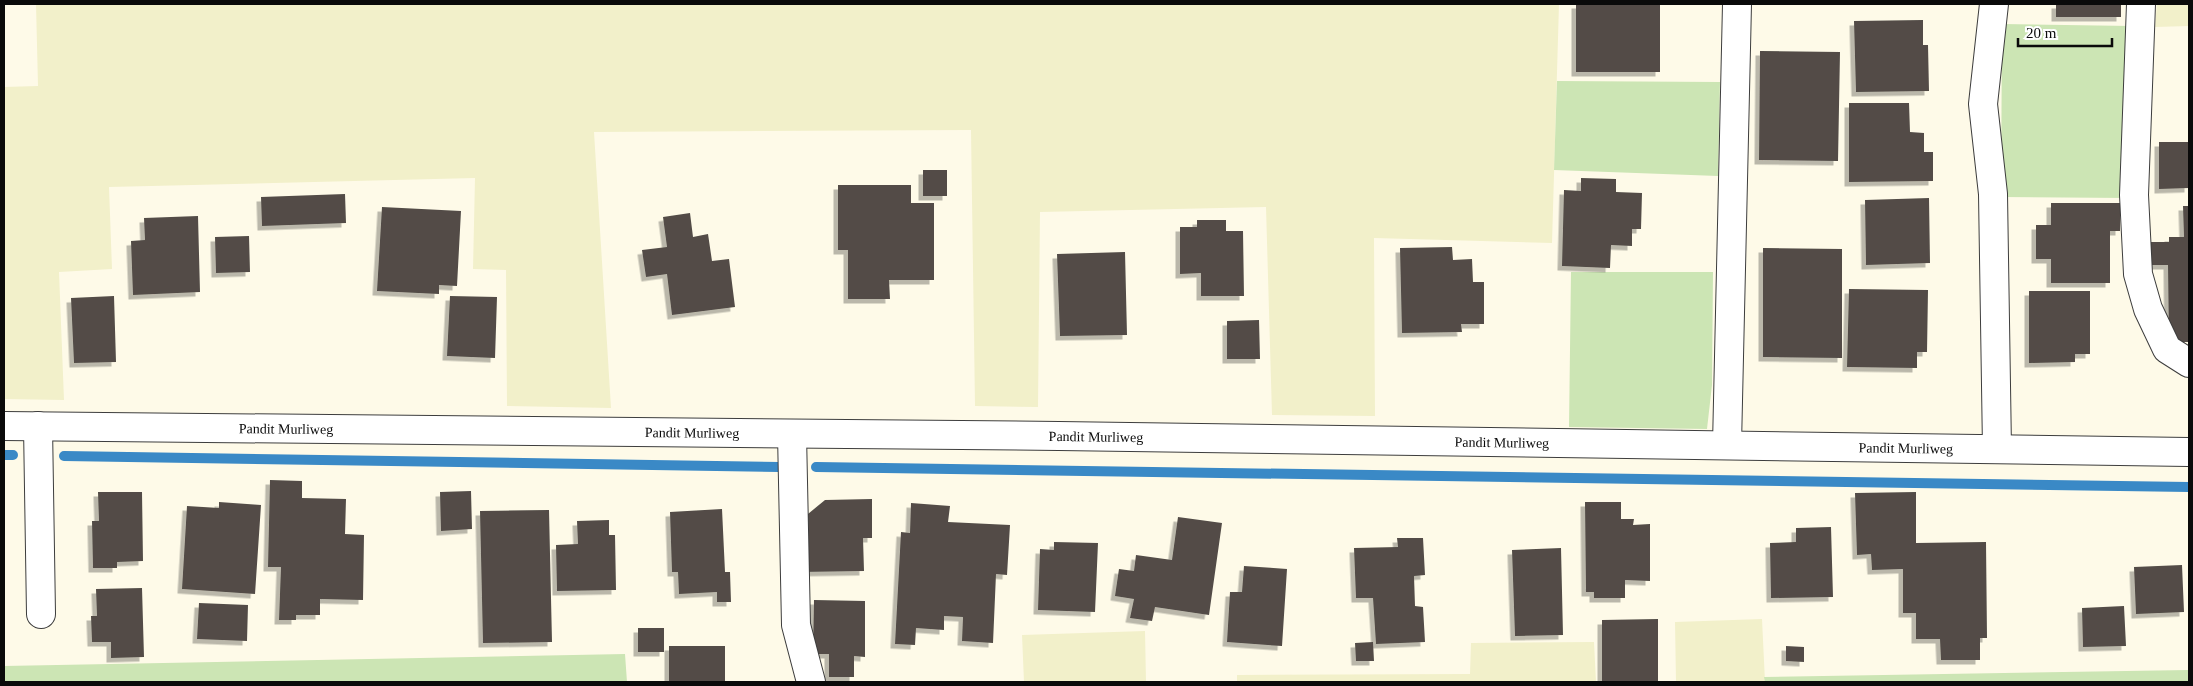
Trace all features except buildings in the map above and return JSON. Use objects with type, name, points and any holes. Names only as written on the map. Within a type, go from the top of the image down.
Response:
[{"type":"street","points":[[1727,446],[1737,4]]},
{"type":"street","points":[[1994,4],[1983,104],[1993,194],[1997,449]]},
{"type":"street","points":[[2142,4],[2134,195],[2138,274],[2148,308],[2167,349],[2189,363]]},
{"type":"street","name":"Pandit Murliweg","points":[[4,426],[2189,452]]},
{"type":"street","points":[[38,426],[41,614]]},
{"type":"street","points":[[792,434],[796,625],[811,682]]},
{"type":"shaded area","points":[[36,4],[1559,4],[1552,243],[1374,238],[1375,416],[1272,415],[1266,207],[1040,212],[1038,407],[975,406],[971,130],[594,132],[611,408],[507,406],[506,270],[473,269],[475,178],[109,187],[112,269],[59,272],[64,400],[4,399],[4,87],[38,86]]},
{"type":"shaded area","points":[[2157,4],[2189,4],[2189,26],[2155,27]]},
{"type":"shaded area","points":[[1762,619],[1765,682],[1676,682],[1675,622]]},
{"type":"shaded area","points":[[1145,631],[1146,682],[1024,682],[1022,635]]},
{"type":"shaded area","points":[[1594,642],[1596,682],[1237,682],[1237,675],[1470,674],[1471,643]]},
{"type":"green space","points":[[2002,24],[2131,26],[2127,198],[2001,197]]},
{"type":"green space","points":[[1557,81],[1720,82],[1718,176],[1554,170]]},
{"type":"green space","points":[[1571,272],[1713,272],[1712,385],[1707,429],[1569,427]]},
{"type":"green space","points":[[625,654],[627,682],[4,682],[4,666]]},
{"type":"green space","points":[[2189,670],[2189,682],[1765,682],[1764,677]]},
{"type":"waterway","points":[[4,455],[13,455]]},
{"type":"waterway","points":[[64,456],[779,467]]},
{"type":"waterway","points":[[816,467],[2189,487]]}]
